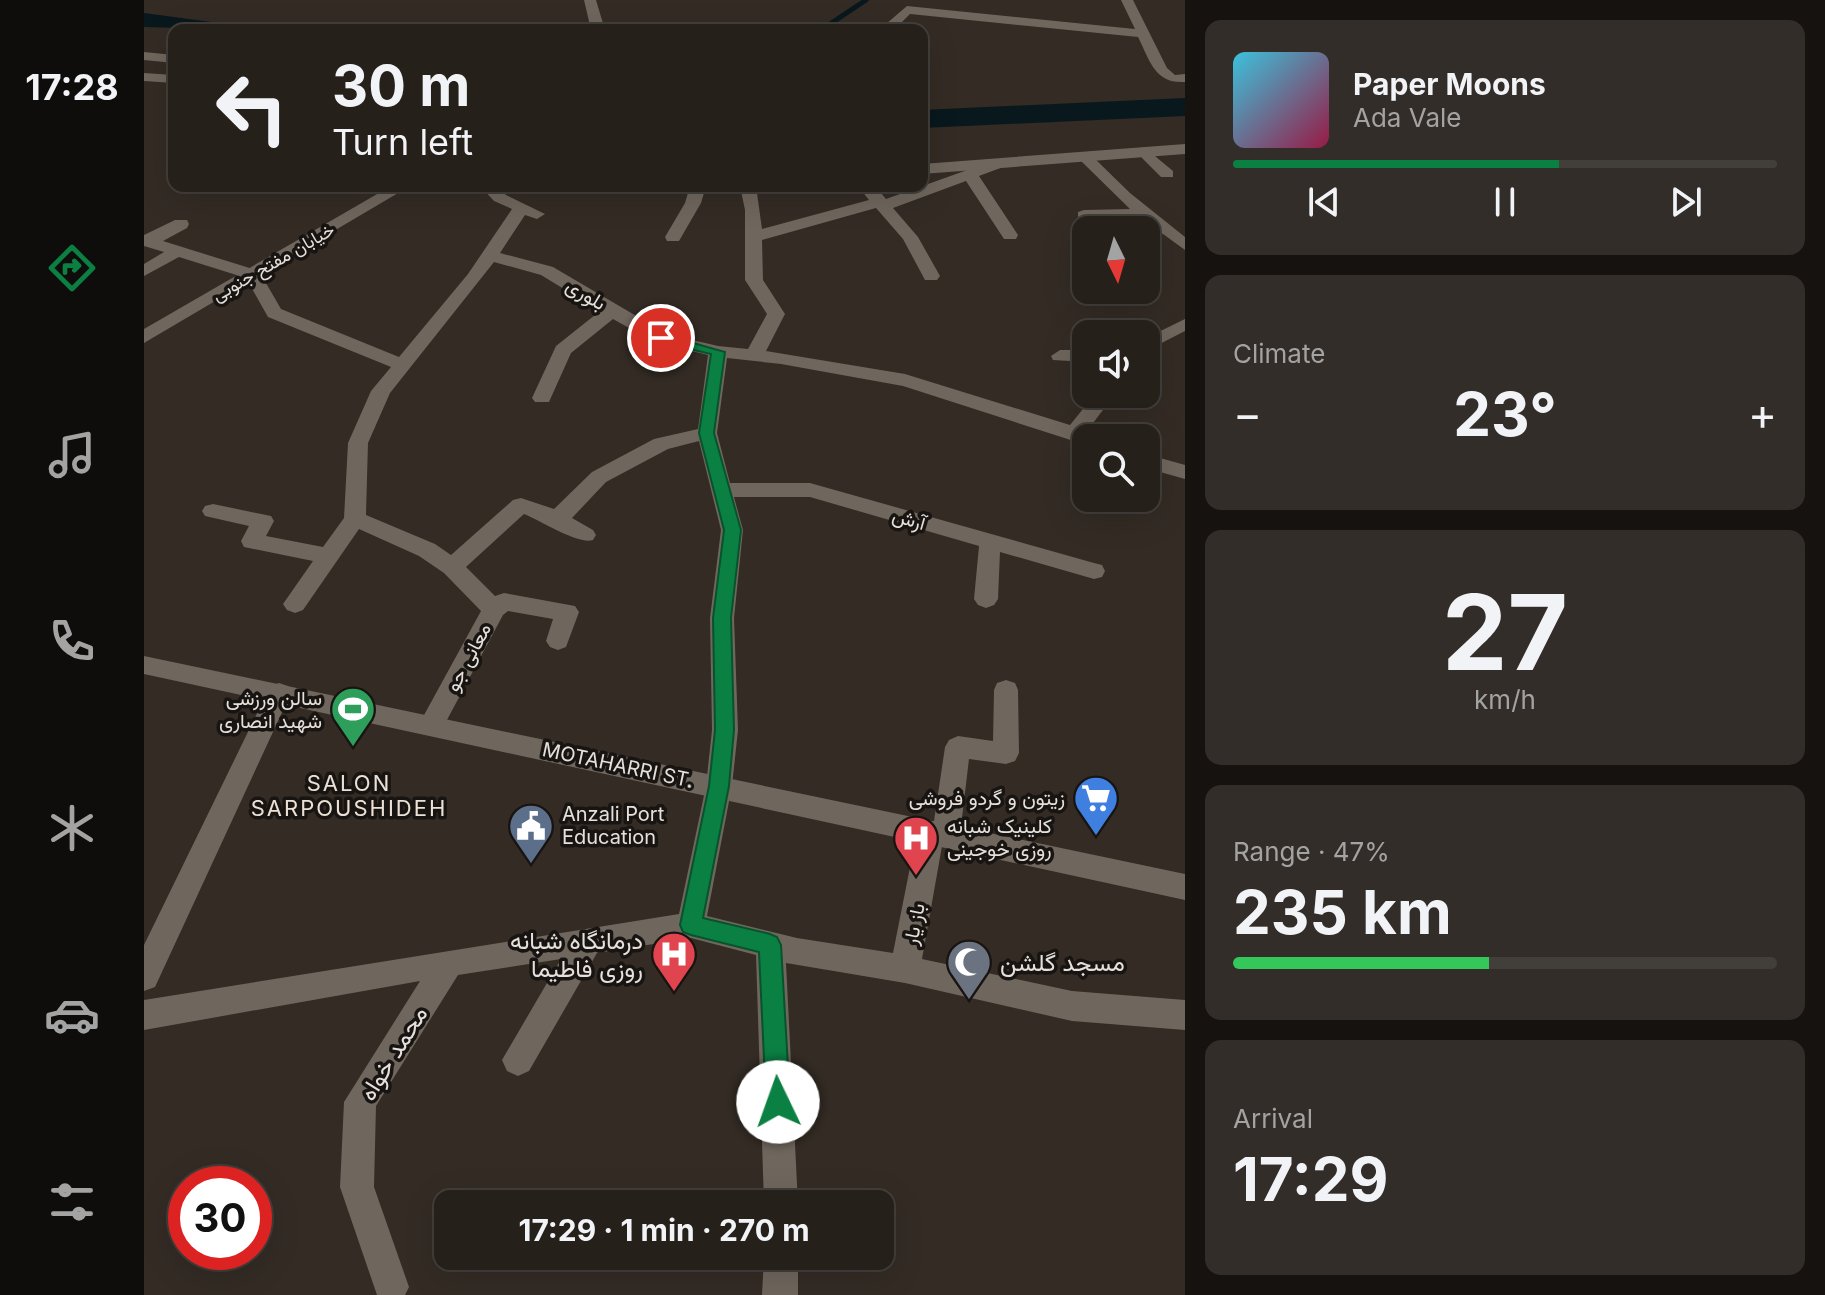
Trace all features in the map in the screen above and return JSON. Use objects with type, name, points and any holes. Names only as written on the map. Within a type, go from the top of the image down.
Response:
[{"type":"street","points":[[590,0],[596,24]]},
{"type":"street","points":[[961,0],[965,15]]},
{"type":"street","points":[[1127,0],[1161,70],[1172,79],[1185,78]]},
{"type":"street","points":[[892,24],[907,10],[1145,34]]},
{"type":"street","points":[[144,56],[168,59]]},
{"type":"street","points":[[144,77],[168,60]]},
{"type":"street","points":[[144,77],[168,79]]},
{"type":"street","points":[[928,169],[1185,149]]},
{"type":"street","points":[[1144,152],[1167,174]]},
{"type":"street","points":[[1085,157],[1140,216]]},
{"type":"street","points":[[928,188],[998,164]]},
{"type":"street","points":[[969,174],[1010,235]]},
{"type":"street","name":"خیابان مفتح جنوبی","points":[[144,337],[392,192]]},
{"type":"street","points":[[295,604],[355,519],[358,443],[381,391],[474,278],[488,255],[530,210],[500,198],[494,192]]},
{"type":"street","points":[[673,237],[696,192]]},
{"type":"street","points":[[749,192],[753,210],[754,280],[776,314],[754,355]]},
{"type":"street","points":[[871,192],[910,237],[931,276]]},
{"type":"street","points":[[753,237],[916,192]]},
{"type":"street","points":[[1084,215],[1098,216]]},
{"type":"street","points":[[146,241],[181,224]]},
{"type":"street","points":[[1160,230],[1185,245]]},
{"type":"street","points":[[146,241],[253,275],[274,313],[403,365]]},
{"type":"street","points":[[144,271],[177,251]]},
{"type":"street","name":"بلوری","points":[[488,255],[547,271],[661,338],[718,352],[905,380],[1072,433]]},
{"type":"street","points":[[542,398],[563,350],[613,310]]},
{"type":"street","points":[[1160,338],[1183,327]]},
{"type":"street","points":[[691,925],[719,786],[725,730],[722,618],[732,530],[707,433],[718,352]]},
{"type":"street","points":[[1060,356],[1072,356]]},
{"type":"street","points":[[558,519],[599,477],[661,444],[707,433]]},
{"type":"street","points":[[1160,465],[1185,472]]},
{"type":"street","name":"آرش","points":[[722,490],[810,490],[1094,571]]},
{"type":"street","points":[[452,567],[521,505],[558,519],[585,535]]},
{"type":"street","points":[[213,511],[263,521],[252,541],[328,556]]},
{"type":"street","name":"معانی جو","points":[[355,519],[427,550],[452,567],[494,609],[431,726]]},
{"type":"street","points":[[986,599],[990,541]]},
{"type":"street","points":[[494,609],[504,602],[567,612],[558,641]]},
{"type":"street","name":"MOTAHARRI ST.","points":[[144,665],[1185,887]]},
{"type":"street","name":"باز یار","points":[[905,969],[958,747],[1006,753],[1006,690]]},
{"type":"street","points":[[144,977],[279,693]]},
{"type":"street","points":[[144,1015],[691,925],[770,945],[905,969],[1072,1006],[1185,1015]]},
{"type":"street","points":[[518,1060],[588,941]]},
{"type":"street","points":[[770,945],[780,1190]]},
{"type":"street","name":"محمد خواه","points":[[391,1287],[357,1187],[360,1102],[449,963]]},
{"type":"street","points":[[780,1295],[781,1270]]},
{"type":"shaded area","points":[[144,13],[227,24],[168,24],[168,28],[144,27]]},
{"type":"waterway","points":[[830,24],[866,0]]},
{"type":"waterway","points":[[928,119],[1185,107]]},
{"type":"place","name":"سالن ورزشی شهید انصاری","points":[[353,748]]},
{"type":"place","name":"زیتون و گردو فروشی","points":[[1096,837]]},
{"type":"place","name":"Anzali Port Education","points":[[531,865]]},
{"type":"place","name":"کلینیک شبانه روزی خوجینی","points":[[916,877]]},
{"type":"place","name":"درمانگاه شبانه روزی فاطیما","points":[[674,993]]},
{"type":"place","name":"مسجد گلشن","points":[[969,1001]]},
{"type":"district","name":"SALON SARPOUSHIDEH","points":[[349,796]]},
{"type":"route","points":[[661,338],[718,352],[707,433],[732,530],[722,618],[725,730],[719,786],[691,925],[770,945],[778,1102]]}]
